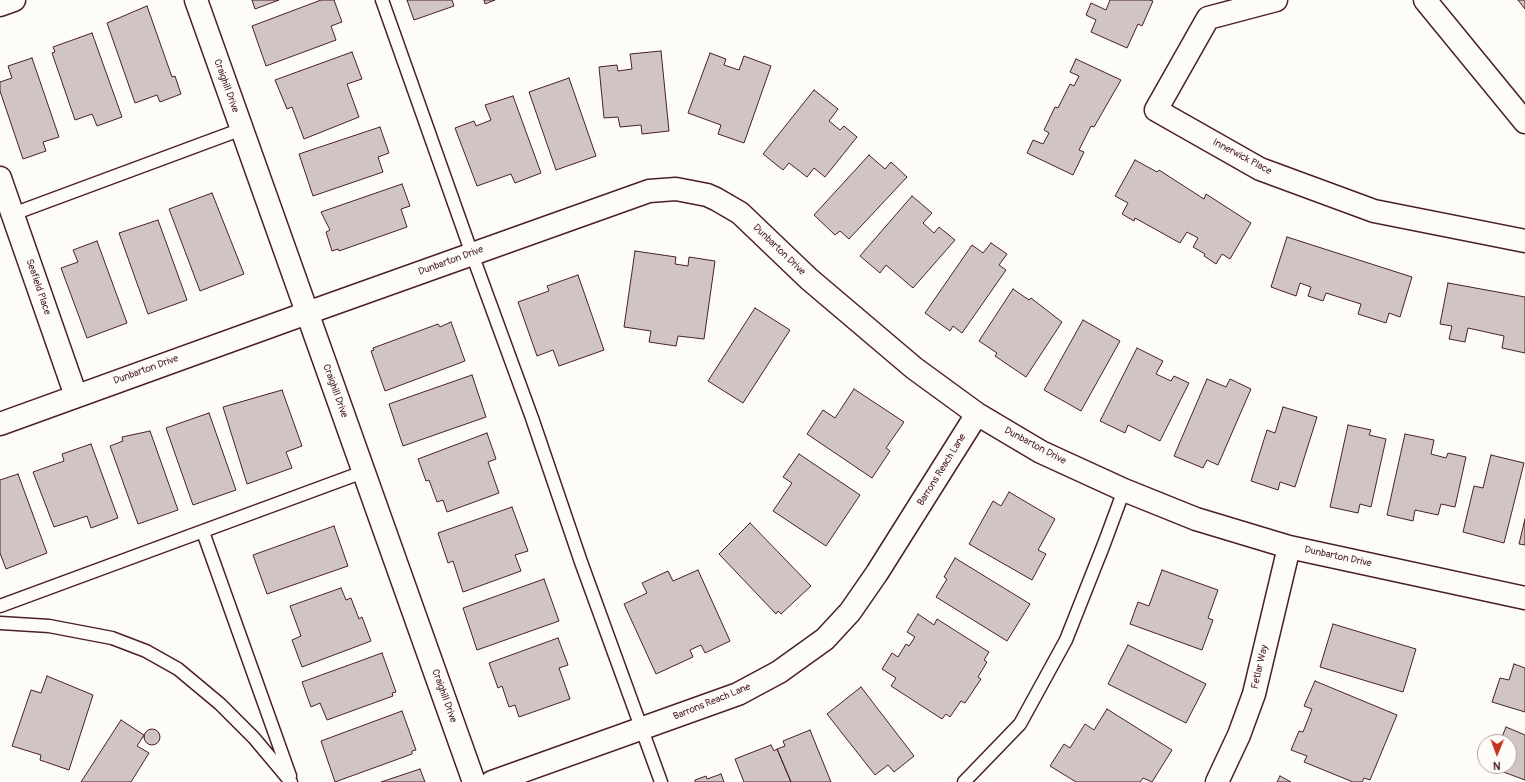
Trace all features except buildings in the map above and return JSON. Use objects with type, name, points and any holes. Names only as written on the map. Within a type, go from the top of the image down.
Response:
[{"type":"street","points":[[0,5],[14,0]]},
{"type":"street","name":"Craighill Drive","points":[[196,0],[474,782]]},
{"type":"street","name":"Innerwick Place","points":[[1276,0],[1208,18],[1156,110],[1260,169],[1374,211],[1525,241]]},
{"type":"street","points":[[1425,0],[1525,122]]},
{"type":"street","name":"Seafield Place","points":[[0,178],[76,396]]},
{"type":"street","name":"Dunbarton Drive","points":[[0,424],[307,312],[649,191],[676,189],[707,195],[740,213],[839,306],[914,368],[977,414],[1041,452],[1124,490],[1196,518],[1288,547],[1525,598]]},
{"type":"street","name":"Barrons Reach Lane","points":[[492,782],[642,730],[738,694],[779,672],[825,640],[850,612],[877,573],[977,414]]},
{"type":"street","name":"Fetlar Way","points":[[1217,782],[1239,735],[1254,694],[1288,547]]},
{"type":"lane","points":[[382,0],[532,418],[581,562],[661,782]]},
{"type":"lane","points":[[13,214],[242,129]]},
{"type":"lane","points":[[0,606],[363,472]]},
{"type":"lane","points":[[964,782],[1020,724],[1032,703],[1066,640],[1124,490]]},
{"type":"lane","points":[[203,532],[292,782]]},
{"type":"lane","points":[[0,623],[57,628],[112,638],[146,651],[178,669],[220,704],[254,738],[292,782]]}]
